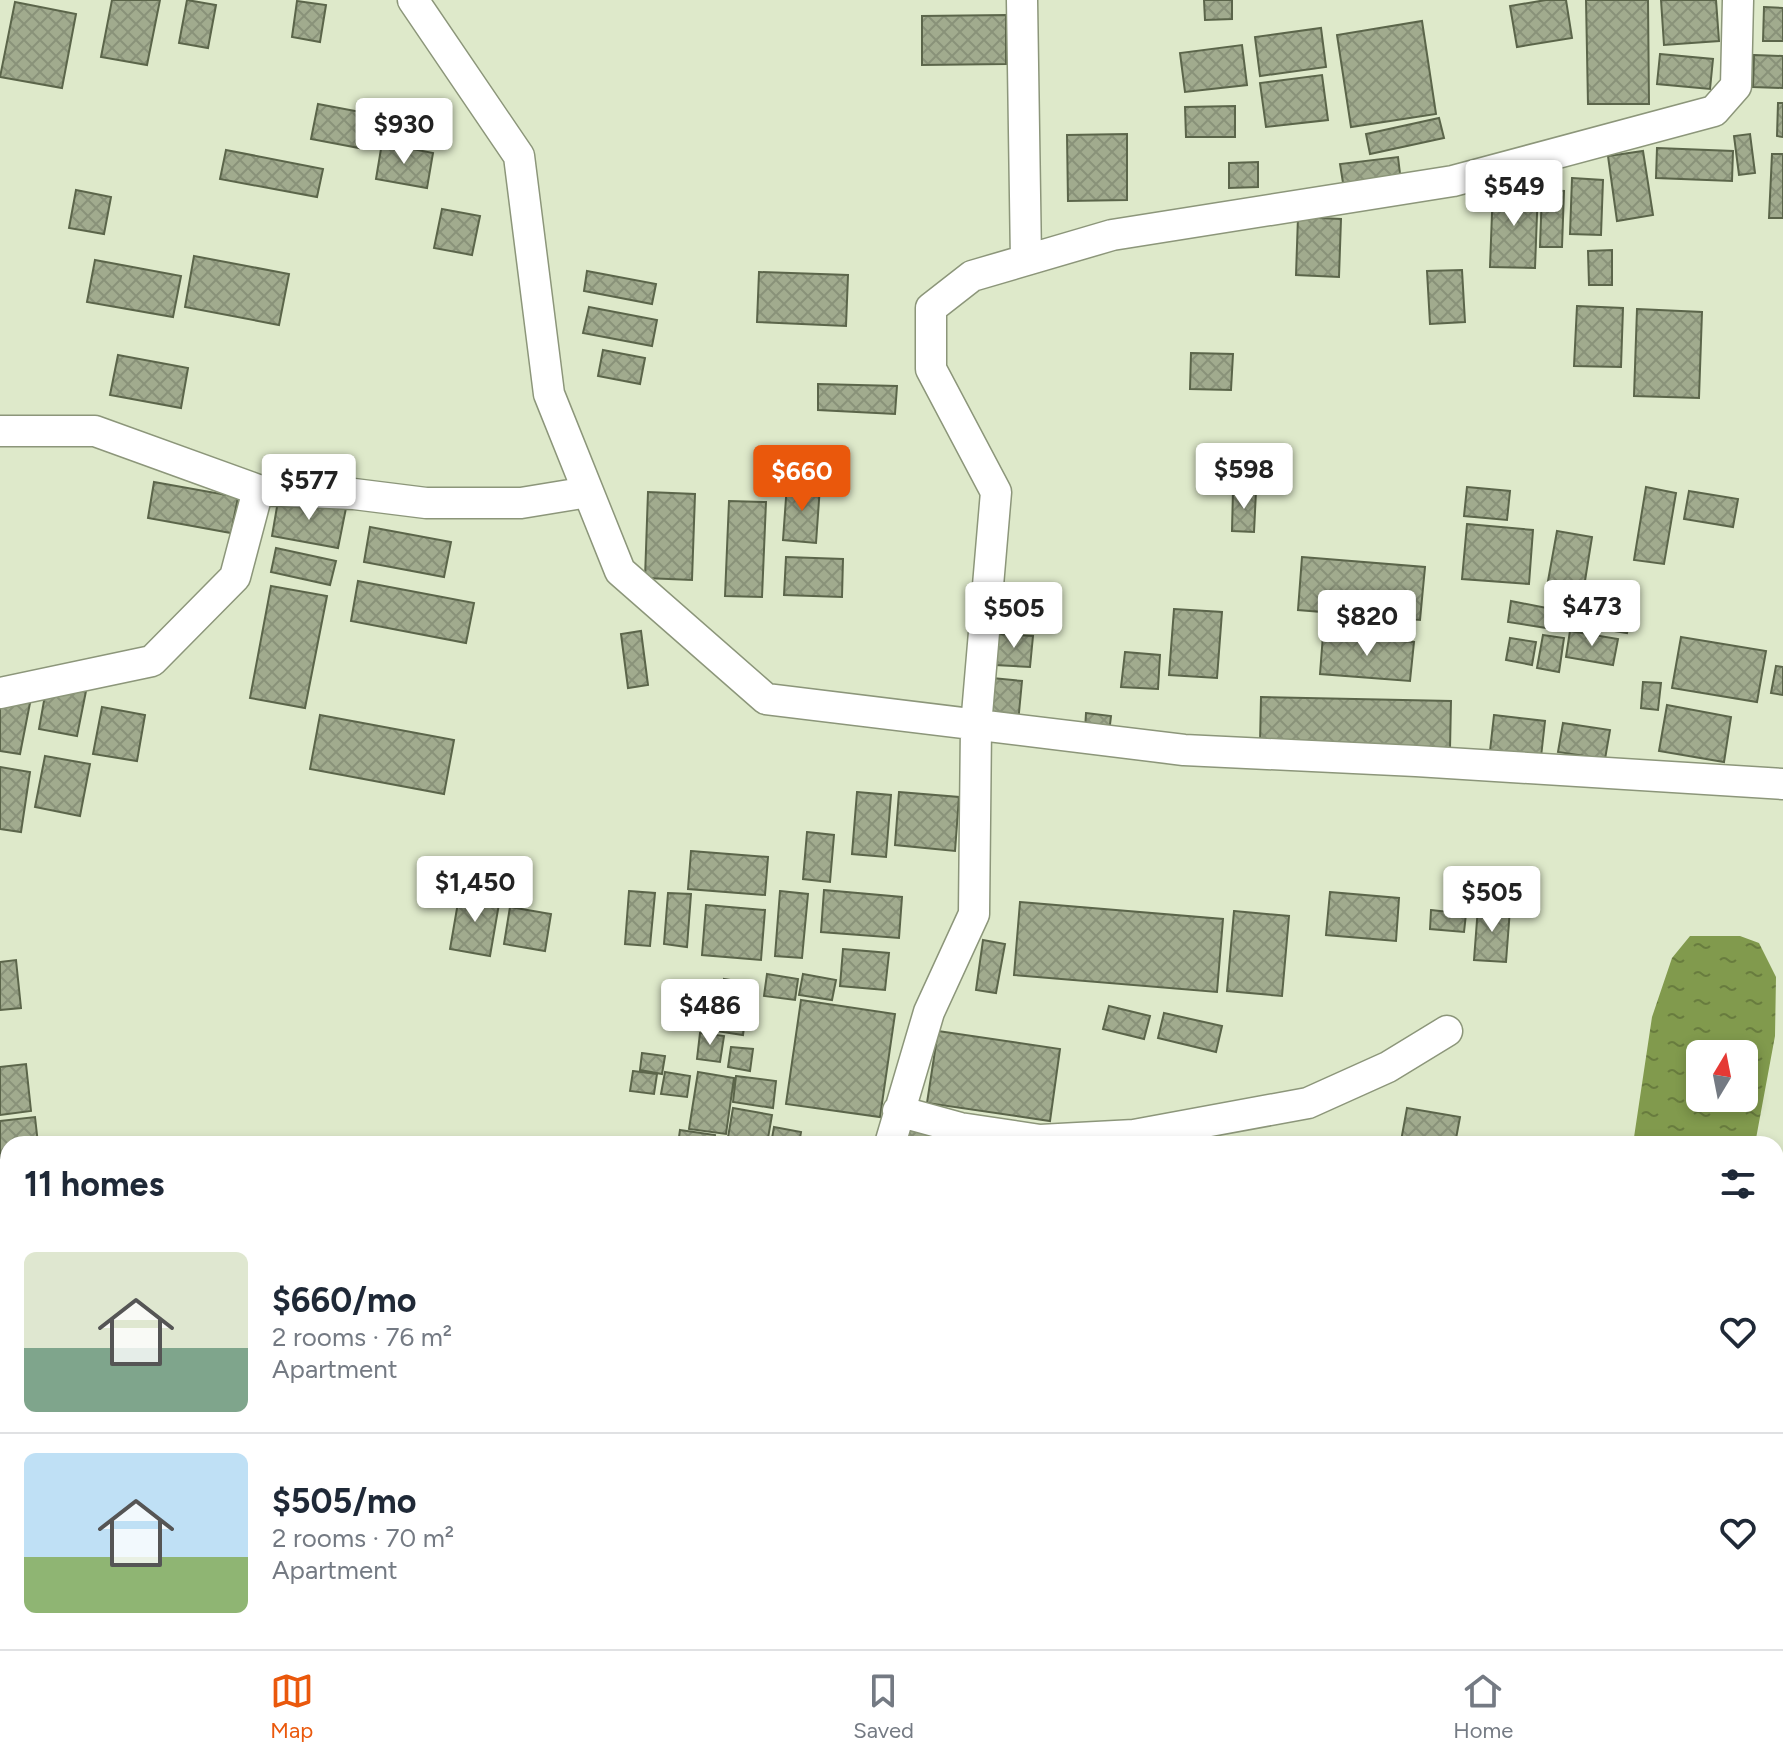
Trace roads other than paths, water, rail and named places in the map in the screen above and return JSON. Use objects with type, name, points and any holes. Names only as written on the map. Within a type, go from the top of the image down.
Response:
[{"type":"street","points":[[413,0],[519,156],[549,394],[620,571],[766,699],[1184,750],[1783,784]]},
{"type":"street","points":[[1022,0],[1026,260]]},
{"type":"street","points":[[892,1136],[929,1012],[974,914],[976,726],[996,492],[931,369],[931,308],[972,276],[1112,235],[1453,181],[1714,111],[1736,86],[1738,0]]},
{"type":"street","points":[[0,431],[95,431],[258,490],[354,494],[426,503],[521,503],[588,492]]},
{"type":"street","points":[[0,693],[152,661],[235,577],[258,490]]},
{"type":"street","points":[[1115,1136],[1308,1103],[1388,1067],[1447,1031]]},
{"type":"street","points":[[898,1111],[960,1128],[1013,1136]]},
{"type":"water","points":[[1690,936],[1740,936],[1759,943],[1776,977],[1775,1036],[1756,1136],[1634,1136],[1652,1017],[1672,958]]}]
